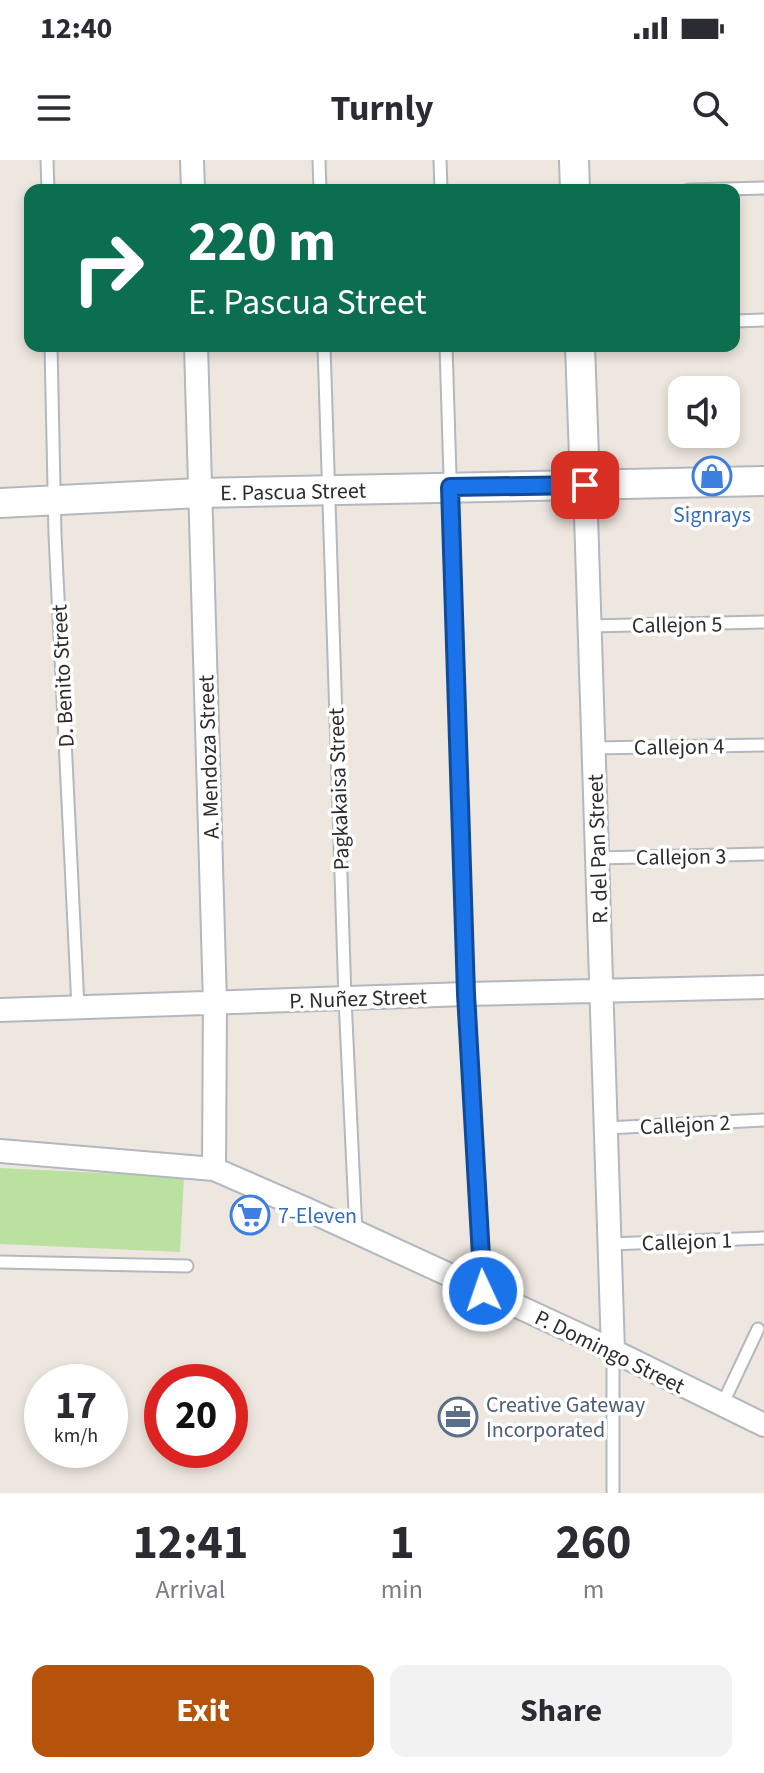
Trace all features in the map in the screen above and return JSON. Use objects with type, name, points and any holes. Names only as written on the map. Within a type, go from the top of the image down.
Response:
[{"type":"street","points":[[192,160],[193,184]]},
{"type":"street","points":[[574,160],[575,184]]},
{"type":"street","name":"A. Mendoza Street","points":[[196,352],[215,1003],[214,1169]]},
{"type":"street","name":"R. del Pan Street","points":[[580,352],[613,1351]]},
{"type":"street","name":"E. Pascua Street","points":[[0,503],[200,493],[764,481]]},
{"type":"street","name":"P. Nuñez Street","points":[[0,1010],[764,987]]},
{"type":"street","name":"P. Domingo Street","points":[[0,1151],[214,1169],[613,1351],[764,1425]]},
{"type":"lane","points":[[47,160],[48,184]]},
{"type":"lane","points":[[319,160],[320,184]]},
{"type":"lane","points":[[440,160],[441,184]]},
{"type":"lane","points":[[740,189],[764,188]]},
{"type":"lane","points":[[740,321],[764,320]]},
{"type":"lane","name":"D. Benito Street","points":[[51,352],[55,535],[78,1007]]},
{"type":"lane","name":"Pagkakaisa Street","points":[[324,352],[345,999],[356,1232]]},
{"type":"lane","points":[[446,352],[466,994],[483,1291]]},
{"type":"lane","name":"Callejon 5","points":[[590,626],[764,622]]},
{"type":"lane","name":"Callejon 4","points":[[594,748],[764,745]]},
{"type":"lane","name":"Callejon 3","points":[[597,858],[764,854]]},
{"type":"lane","name":"Callejon 2","points":[[606,1128],[764,1120]]},
{"type":"lane","name":"Callejon 1","points":[[610,1244],[764,1238]]},
{"type":"lane","points":[[0,1262],[187,1266]]},
{"type":"lane","points":[[722,1405],[758,1329]]},
{"type":"lane","points":[[613,1351],[613,1493]]},
{"type":"green space","points":[[0,1168],[184,1177],[180,1252],[0,1244]]},
{"type":"place","name":"Signrays","points":[[712,476]]},
{"type":"place","name":"7-Eleven","points":[[250,1215]]},
{"type":"place","name":"Creative Gateway Incorporated","points":[[458,1417]]},
{"type":"route","points":[[483,1291],[466,994],[450,487],[585,485]]}]
